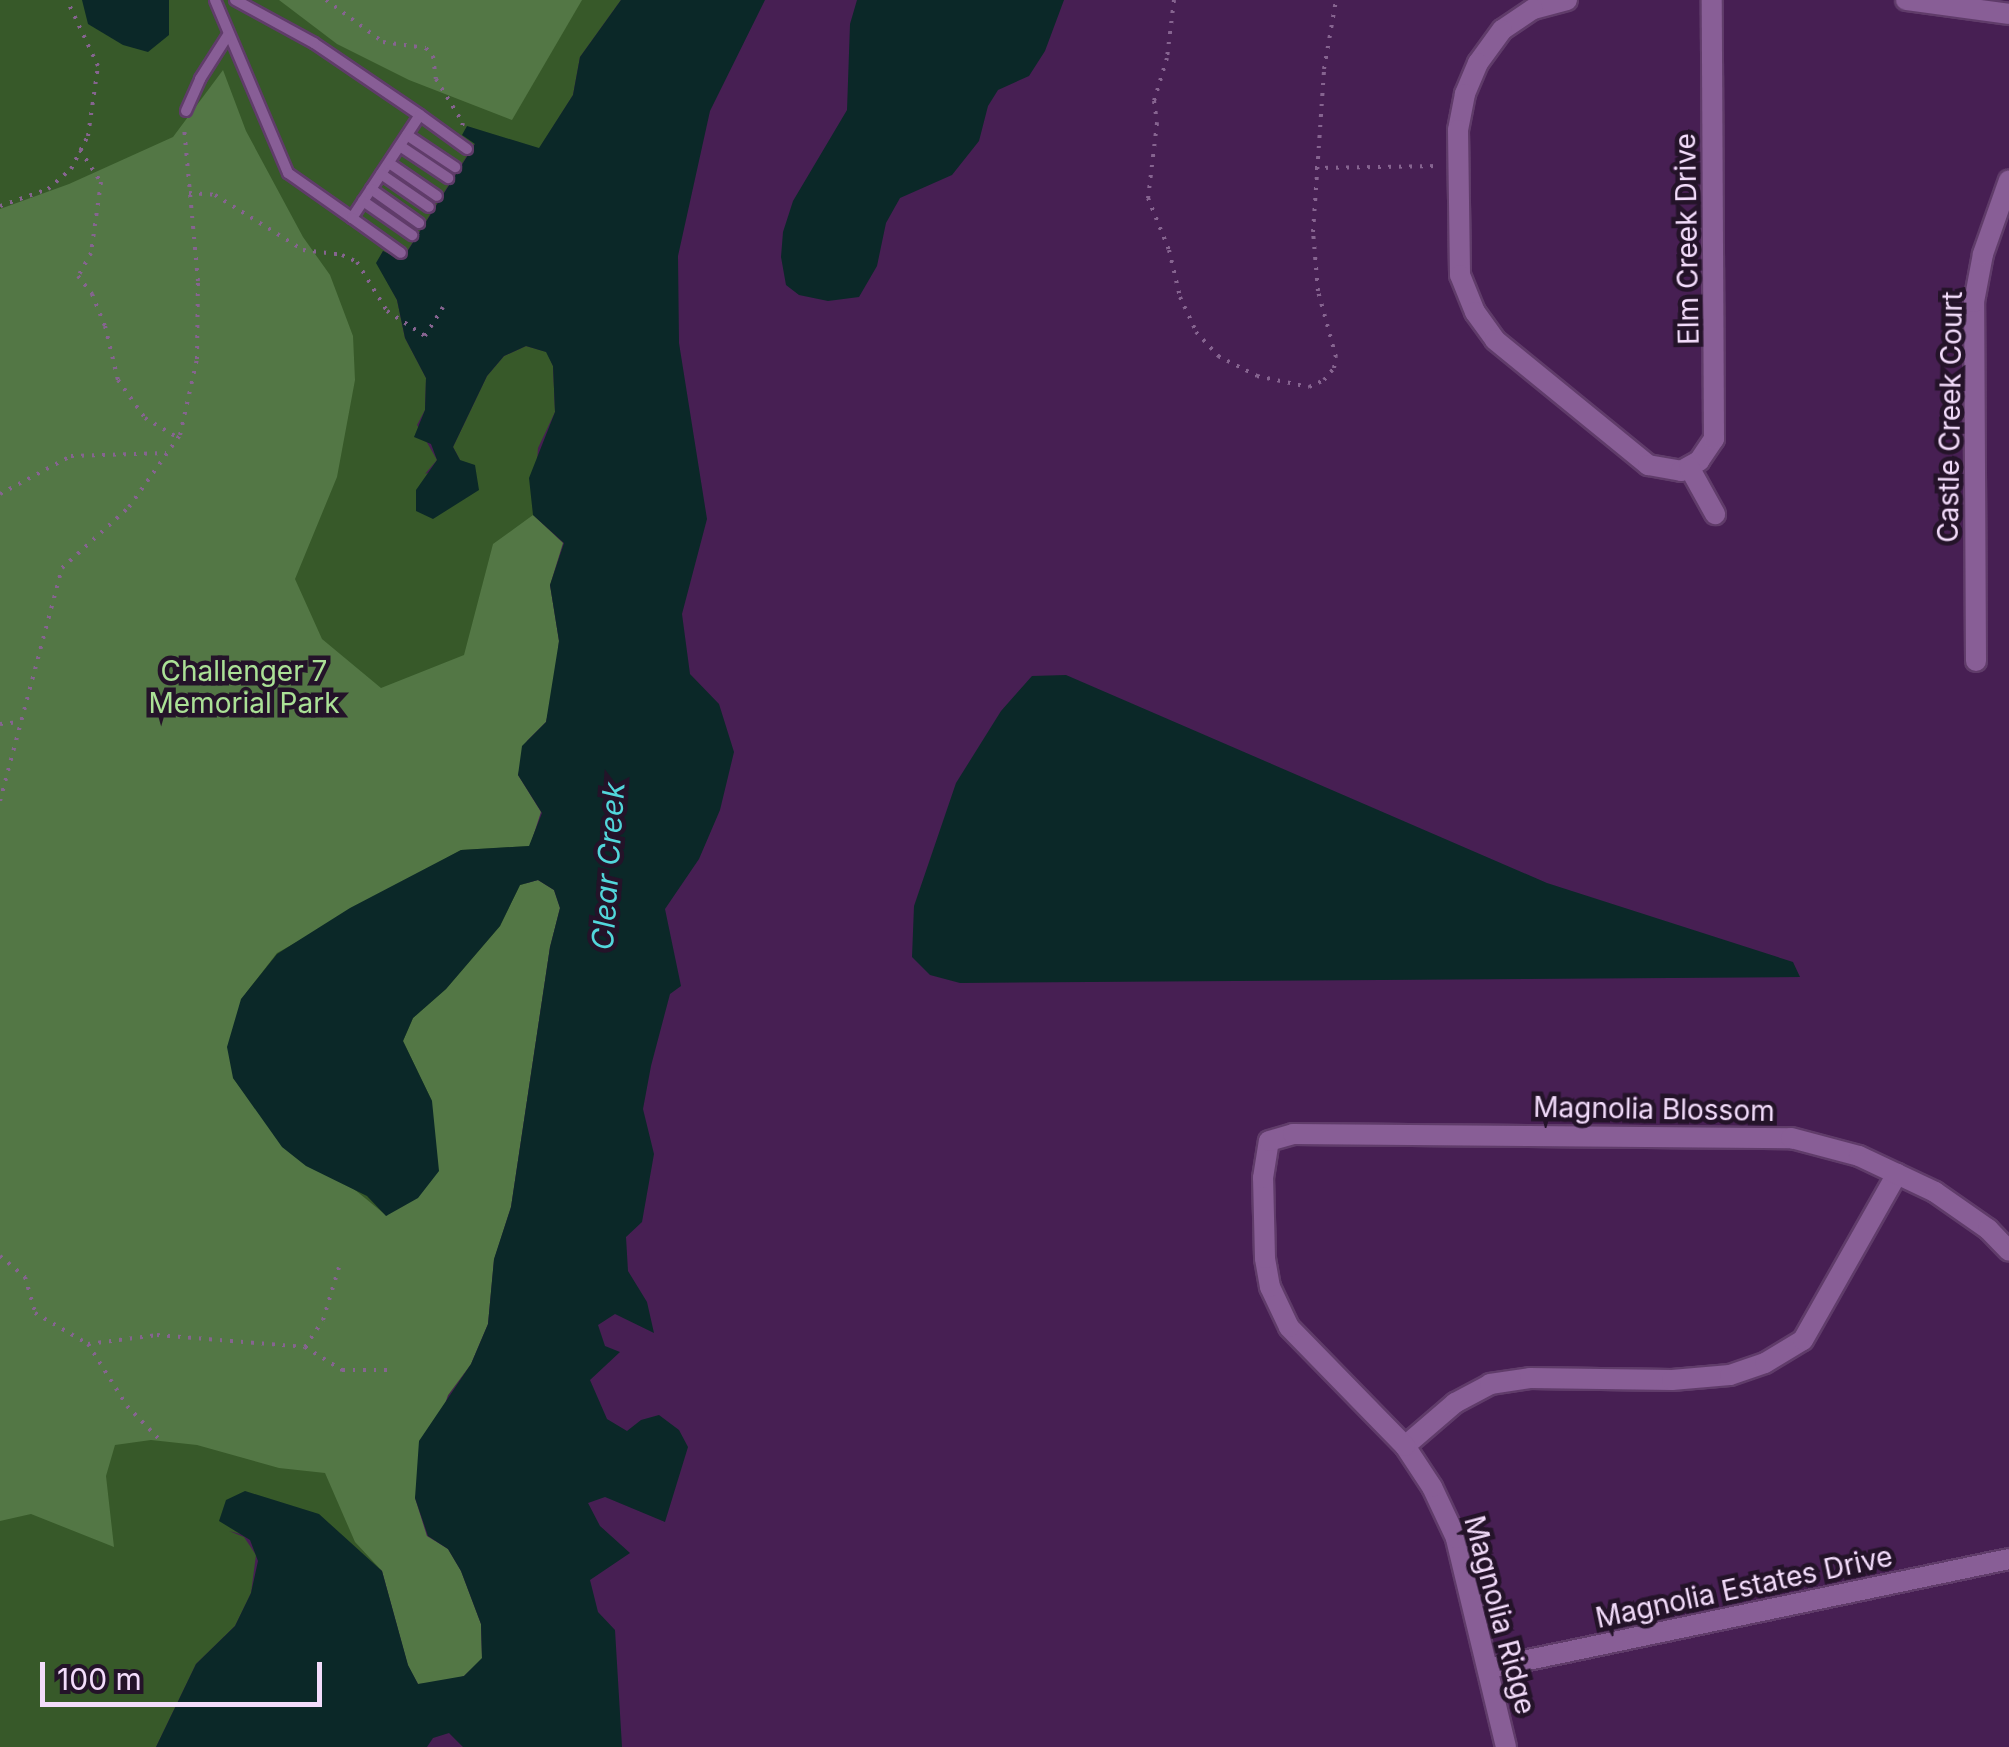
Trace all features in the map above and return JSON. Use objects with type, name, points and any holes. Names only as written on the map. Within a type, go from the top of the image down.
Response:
[{"type":"street","points":[[1568,0],[1533,8],[1502,30],[1478,63],[1465,94],[1458,165],[1460,275],[1475,312],[1496,340],[1648,464],[1681,471],[1689,466],[1715,514]]},
{"type":"street","name":"Elm Creek Drive","points":[[1689,466],[1699,461],[1714,439],[1716,407],[1712,0]]},
{"type":"street","points":[[1906,0],[2009,14]]},
{"type":"street","name":"Castle Creek Court","points":[[1976,660],[1974,302],[1983,254],[2009,180]]},
{"type":"street","name":"Magnolia Blossom","points":[[1268,1140],[1293,1134],[1791,1138],[1859,1156],[1935,1192],[1988,1229],[2009,1251]]},
{"type":"street","name":"Magnolia Ridge","points":[[1268,1140],[1263,1178],[1265,1258],[1270,1287],[1289,1326],[1317,1361],[1405,1446],[1456,1538],[1506,1747]]},
{"type":"street","points":[[1405,1446],[1455,1403],[1490,1384],[1530,1378],[1672,1380],[1730,1375],[1765,1363],[1803,1340],[1897,1174]]},
{"type":"street","name":"Magnolia Estates Drive","points":[[1490,1668],[2009,1559]]},
{"type":"lane","points":[[215,0],[288,173],[401,252]]},
{"type":"lane","points":[[235,0],[314,43],[467,149]]},
{"type":"lane","points":[[186,111],[200,79],[228,35]]},
{"type":"lane","points":[[352,218],[420,115]]},
{"type":"lane","points":[[407,135],[454,167]]},
{"type":"lane","points":[[400,146],[448,178]]},
{"type":"lane","points":[[388,163],[436,196]]},
{"type":"lane","points":[[381,174],[429,207]]},
{"type":"lane","points":[[371,190],[419,222]]},
{"type":"lane","points":[[363,201],[412,236]]},
{"type":"path","points":[[0,206],[48,189],[71,169],[88,136],[98,66],[67,0]]},
{"type":"path","points":[[326,0],[383,42],[426,48],[434,56],[436,79],[463,122],[459,134]]},
{"type":"path","points":[[1174,0],[1167,58],[1156,91],[1148,198],[1196,332],[1218,356],[1286,385],[1309,387],[1324,380],[1334,368],[1336,357],[1318,291],[1313,232],[1315,168],[1336,0]]},
{"type":"path","points":[[0,801],[62,568],[129,507],[178,438],[197,359],[198,281],[186,111]]},
{"type":"path","points":[[80,150],[102,182],[92,253],[78,276],[92,294],[105,326],[118,380],[145,418],[178,438]]},
{"type":"path","points":[[1315,168],[1458,165]]},
{"type":"path","points":[[189,193],[215,195],[303,250],[342,255],[357,262],[392,315],[424,336],[443,307]]},
{"type":"path","points":[[0,494],[71,456],[168,454]]},
{"type":"path","points":[[0,724],[20,722]]},
{"type":"path","points":[[0,1256],[25,1278],[34,1314],[88,1344],[127,1406],[158,1438]]},
{"type":"path","points":[[305,1347],[324,1320],[339,1268]]},
{"type":"path","points":[[88,1344],[157,1335],[305,1347],[342,1370],[387,1370]]},
{"type":"green space","name":"Challenger 7 Memorial Park","points":[[0,0],[621,0],[580,57],[573,95],[539,149],[475,143],[401,261],[383,251],[377,263],[397,300],[405,338],[426,378],[425,410],[417,425],[437,460],[425,474],[460,460],[453,447],[487,376],[504,356],[526,346],[547,352],[553,366],[555,412],[538,448],[533,515],[563,543],[550,585],[518,775],[530,846],[471,1364],[428,1423],[382,1570],[229,1531],[244,1537],[256,1555],[251,1593],[235,1626],[196,1664],[156,1747],[0,1747]]},
{"type":"green space","points":[[279,0],[582,0],[512,120],[409,80],[337,44]]},
{"type":"green space","name":"Challenger 7 Memorial Park","points":[[223,70],[246,131],[303,237],[330,275],[353,336],[355,380],[337,477],[295,579],[322,639],[381,688],[464,655],[493,544],[533,515],[563,543],[550,585],[559,641],[555,684],[546,722],[527,741],[518,775],[541,812],[530,846],[461,850],[277,953],[246,993],[233,1078],[258,1111],[387,1216],[432,1101],[403,1041],[413,1018],[446,989],[500,926],[520,885],[538,880],[554,890],[560,908],[550,947],[511,1207],[494,1260],[488,1324],[471,1364],[448,1395],[415,1498],[427,1536],[448,1549],[461,1571],[481,1624],[482,1659],[464,1676],[445,1683],[418,1684],[408,1666],[382,1571],[355,1542],[325,1473],[279,1468],[197,1445],[151,1440],[115,1445],[106,1476],[114,1547],[31,1514],[0,1521],[0,209],[69,184],[173,137]]},
{"type":"water","points":[[82,0],[169,0],[169,35],[148,52],[123,45],[88,24]]},
{"type":"water","name":"Clear Creek","points":[[621,0],[765,0],[710,111],[678,256],[679,343],[707,519],[682,614],[690,674],[719,704],[734,752],[720,810],[699,859],[665,909],[681,986],[670,994],[643,1109],[654,1154],[642,1222],[626,1237],[628,1271],[647,1302],[654,1333],[615,1314],[598,1325],[605,1346],[620,1352],[590,1380],[607,1419],[627,1431],[641,1420],[659,1415],[679,1430],[688,1447],[665,1522],[605,1497],[588,1503],[600,1526],[630,1553],[590,1580],[598,1612],[615,1630],[622,1747],[463,1747],[449,1733],[433,1738],[427,1747],[156,1747],[196,1664],[235,1626],[251,1593],[258,1561],[250,1540],[219,1521],[226,1500],[245,1491],[319,1514],[382,1571],[408,1665],[418,1684],[464,1676],[482,1658],[481,1624],[461,1571],[448,1549],[428,1536],[415,1498],[419,1441],[471,1364],[488,1324],[494,1259],[511,1207],[550,947],[560,908],[554,890],[538,880],[520,885],[500,926],[446,989],[413,1018],[403,1041],[432,1101],[439,1171],[418,1198],[386,1216],[367,1196],[306,1166],[282,1147],[233,1078],[227,1047],[241,999],[277,954],[350,908],[461,850],[529,846],[542,813],[518,775],[522,746],[546,722],[559,641],[550,585],[564,543],[533,515],[529,478],[555,412],[553,366],[546,352],[526,346],[504,356],[487,376],[453,447],[460,460],[475,465],[479,490],[433,519],[416,511],[416,490],[437,460],[431,444],[414,437],[425,410],[426,378],[405,338],[397,300],[376,263],[383,251],[402,260],[475,144],[462,135],[467,126],[539,148],[573,95],[580,57]]},
{"type":"water","points":[[857,0],[1064,0],[1045,51],[1029,76],[998,90],[988,106],[979,141],[952,175],[900,198],[886,223],[877,266],[859,297],[828,301],[799,295],[786,285],[781,257],[783,232],[793,201],[847,110],[850,24]]},
{"type":"water","points":[[1066,675],[1547,883],[1793,962],[1800,977],[960,983],[930,975],[912,957],[914,906],[956,783],[1001,711],[1032,676]]}]
